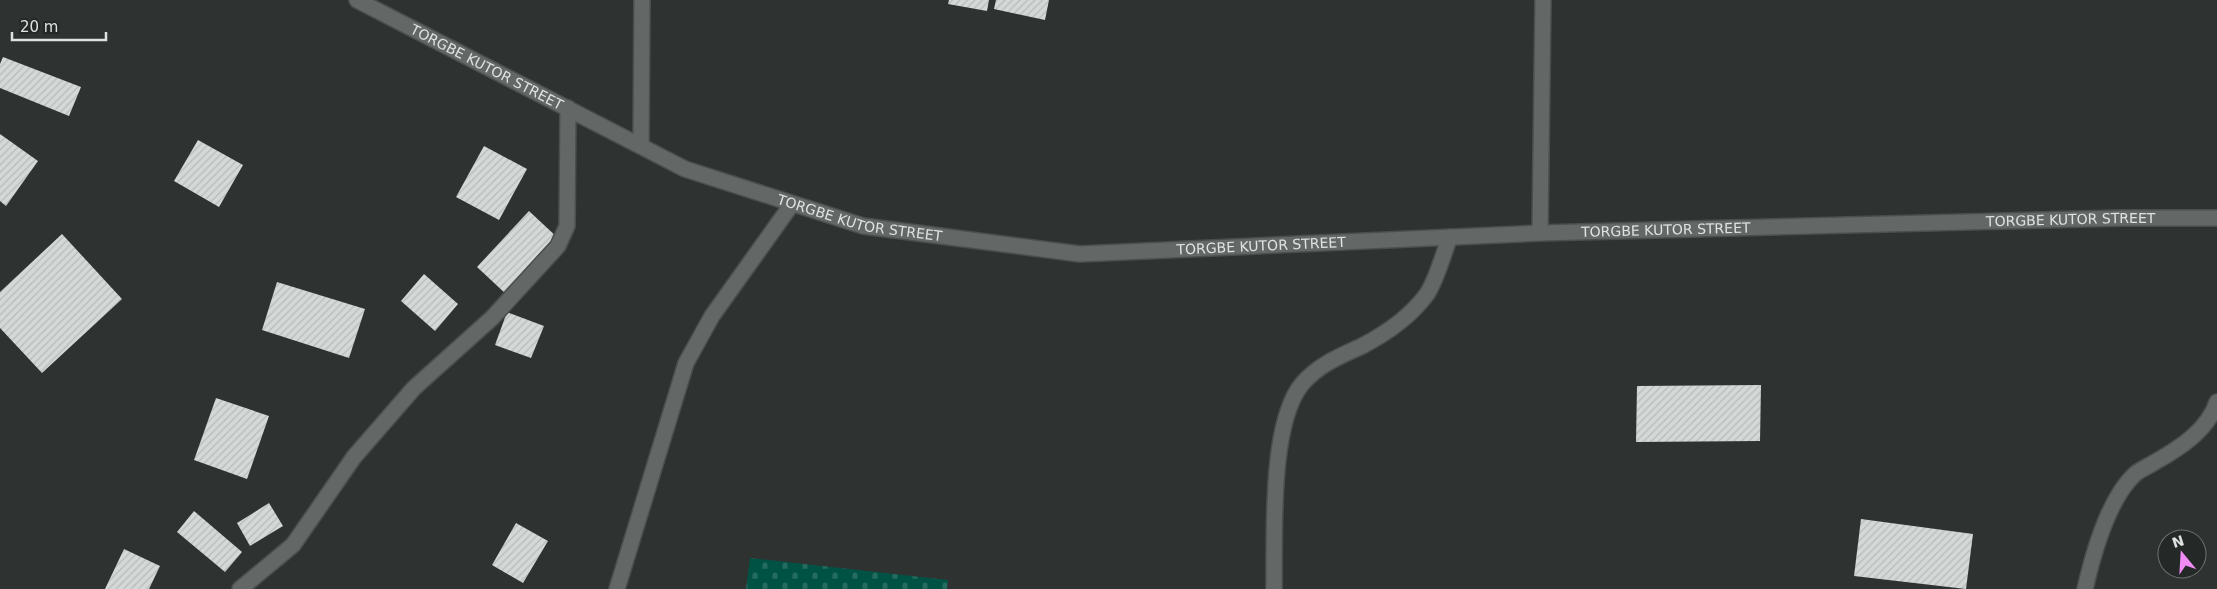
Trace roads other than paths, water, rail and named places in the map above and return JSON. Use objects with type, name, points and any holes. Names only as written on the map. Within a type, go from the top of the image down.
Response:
[{"type":"street","name":"TORGBE KUTOR STREET","points":[[358,0],[685,169],[863,226],[1080,254],[1540,233],[2122,218],[2217,218]]},
{"type":"street","points":[[642,0],[642,146]]},
{"type":"street","points":[[1540,233],[1543,0]]},
{"type":"street","points":[[240,589],[293,545],[354,458],[414,388],[492,318],[558,246],[567,226],[568,108]]},
{"type":"street","points":[[617,589],[686,363],[712,316],[792,204]]},
{"type":"street","points":[[1274,589],[1277,456],[1291,402],[1301,384],[1322,364],[1365,344],[1403,320],[1428,293],[1450,237]]},
{"type":"street","points":[[2085,589],[2103,527],[2118,496],[2136,474],[2175,450],[2197,433],[2214,412],[2217,402]]}]
